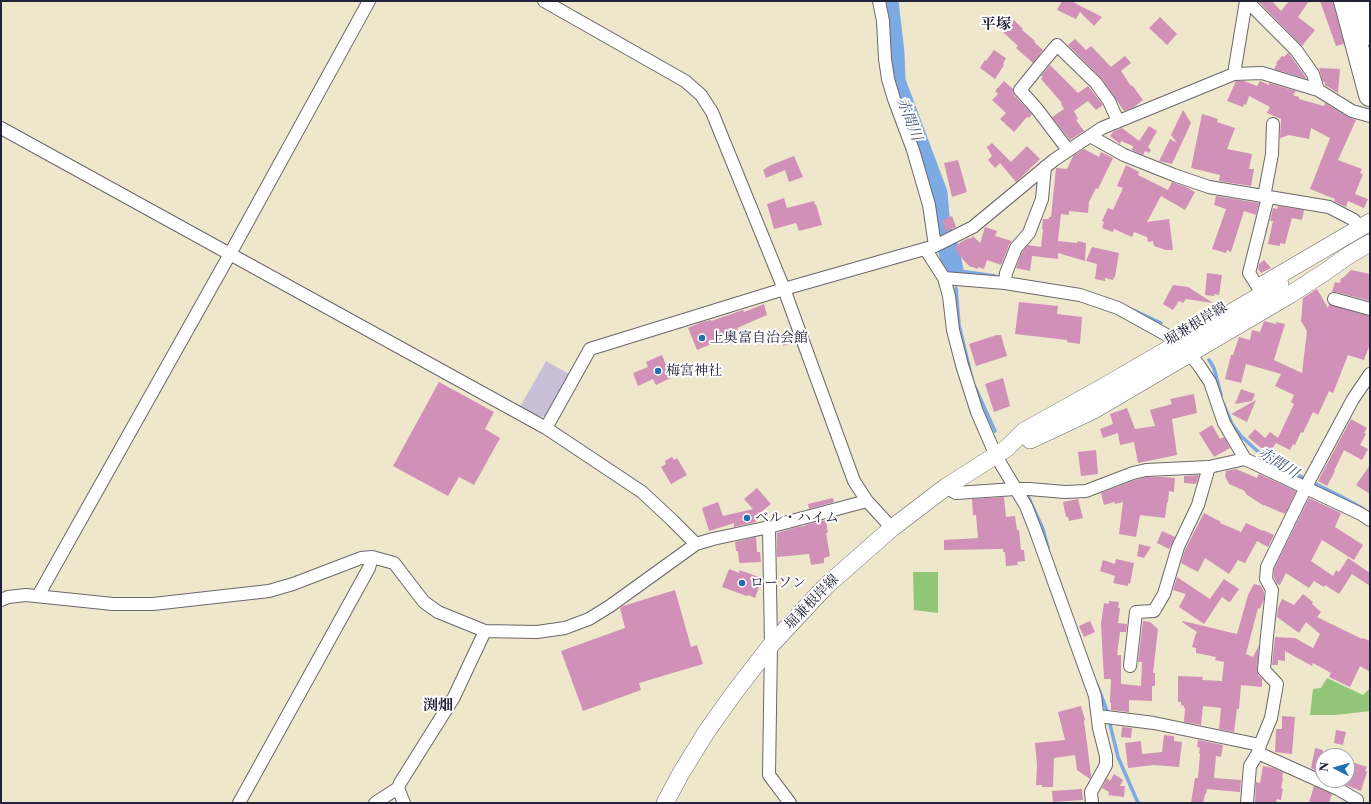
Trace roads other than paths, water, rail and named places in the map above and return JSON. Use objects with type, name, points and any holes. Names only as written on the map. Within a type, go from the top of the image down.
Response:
[{"type":"highway","points":[[1345,1],[1370,95]]},
{"type":"highway","points":[[1360,1],[1370,34]]},
{"type":"main road","name":"堀兼根岸線","points":[[1026,436],[1100,381],[1365,225]]},
{"type":"main road","name":"堀兼根岸線","points":[[1026,436],[1094,410],[1291,294],[1349,255],[1370,243]]},
{"type":"main road","name":"堀兼根岸線","points":[[665,803],[681,773],[707,731],[771,645],[826,586],[892,528],[946,488],[1105,386],[1282,287]]},
{"type":"street","points":[[38,596],[230,254],[369,1]]},
{"type":"street","points":[[544,1],[685,81],[701,95],[712,112],[784,289],[854,482],[867,500],[892,528]]},
{"type":"street","points":[[879,1],[883,21],[885,59],[888,79],[913,150],[929,205],[930,248],[944,278],[949,296],[953,330],[962,365],[977,412],[1022,489],[1026,506],[1095,696],[1099,728],[1106,756],[1106,765],[1092,792],[1092,803]]},
{"type":"street","points":[[1234,74],[1247,1]]},
{"type":"street","points":[[1247,1],[1296,50],[1313,74],[1318,90]]},
{"type":"street","points":[[1068,150],[1037,109],[1020,90],[1057,45],[1096,83],[1109,101],[1118,121]]},
{"type":"street","points":[[546,428],[590,349],[784,289],[930,248],[973,228],[1045,167],[1102,128],[1234,74],[1262,73],[1318,90],[1352,111],[1370,116]]},
{"type":"street","points":[[1258,287],[1249,273],[1266,197],[1272,154],[1273,124]]},
{"type":"street","points":[[1,128],[546,428],[642,492],[696,544]]},
{"type":"street","points":[[1090,136],[1124,155],[1174,175],[1209,186],[1329,208],[1365,225]]},
{"type":"street","points":[[1006,278],[1016,248],[1029,233],[1042,199],[1045,167]]},
{"type":"street","points":[[944,278],[1006,278],[1080,296],[1118,308],[1172,338]]},
{"type":"street","points":[[1334,299],[1370,309]]},
{"type":"street","points":[[1190,354],[1210,382],[1224,423],[1245,459]]},
{"type":"street","points":[[1247,803],[1250,766],[1259,749],[1271,718],[1277,684],[1264,670],[1272,590],[1266,579],[1267,567],[1308,484],[1354,399],[1370,374]]},
{"type":"street","points":[[946,488],[956,493],[1022,489],[1066,492],[1086,490],[1133,473],[1146,470],[1209,467],[1245,459],[1308,484],[1370,520]]},
{"type":"street","points":[[1130,666],[1136,612],[1154,611],[1164,594],[1178,547],[1198,505],[1209,467]]},
{"type":"street","points":[[1,600],[8,597],[38,596],[113,604],[153,604],[268,591],[293,584],[361,558],[372,557],[394,563],[424,602],[438,612],[485,631],[537,632],[565,628],[590,619],[696,544],[769,527],[867,500]]},
{"type":"street","points":[[769,527],[771,645],[769,774],[790,803]]},
{"type":"street","points":[[239,803],[369,568],[372,557]]},
{"type":"street","points":[[375,803],[398,788],[453,699],[485,631]]},
{"type":"street","points":[[1098,716],[1154,723],[1259,749],[1357,800]]},
{"type":"street","points":[[398,788],[404,803]]},
{"type":"waterway","name":"赤間川","points":[[888,1],[894,53],[895,81],[937,193],[940,227],[943,235]]},
{"type":"waterway","name":"赤間川","points":[[948,247],[953,270]]},
{"type":"waterway","name":"赤間川","points":[[953,270],[995,276]]},
{"type":"waterway","points":[[956,288],[959,325],[972,379]]},
{"type":"waterway","name":"赤間川","points":[[1133,310],[1161,323]]},
{"type":"waterway","name":"赤間川","points":[[1209,360],[1214,368],[1221,395]]},
{"type":"waterway","points":[[975,387],[995,431]]},
{"type":"waterway","name":"赤間川","points":[[1223,403],[1232,424],[1241,436],[1266,459],[1364,509]]},
{"type":"waterway","points":[[1027,494],[1043,529],[1048,548]]},
{"type":"waterway","points":[[1097,685],[1106,708],[1118,757],[1138,803]]},
{"type":"place","name":"上奥富自治会館","points":[[702,338]]},
{"type":"place","name":"梅宮神社","points":[[658,371]]},
{"type":"place","name":"ベル・ハイム","points":[[747,518]]},
{"type":"place","name":"ローソン","points":[[742,583]]},
{"type":"district","name":"平塚","points":[[996,25]]},
{"type":"district","name":"渕畑","points":[[438,706]]}]
